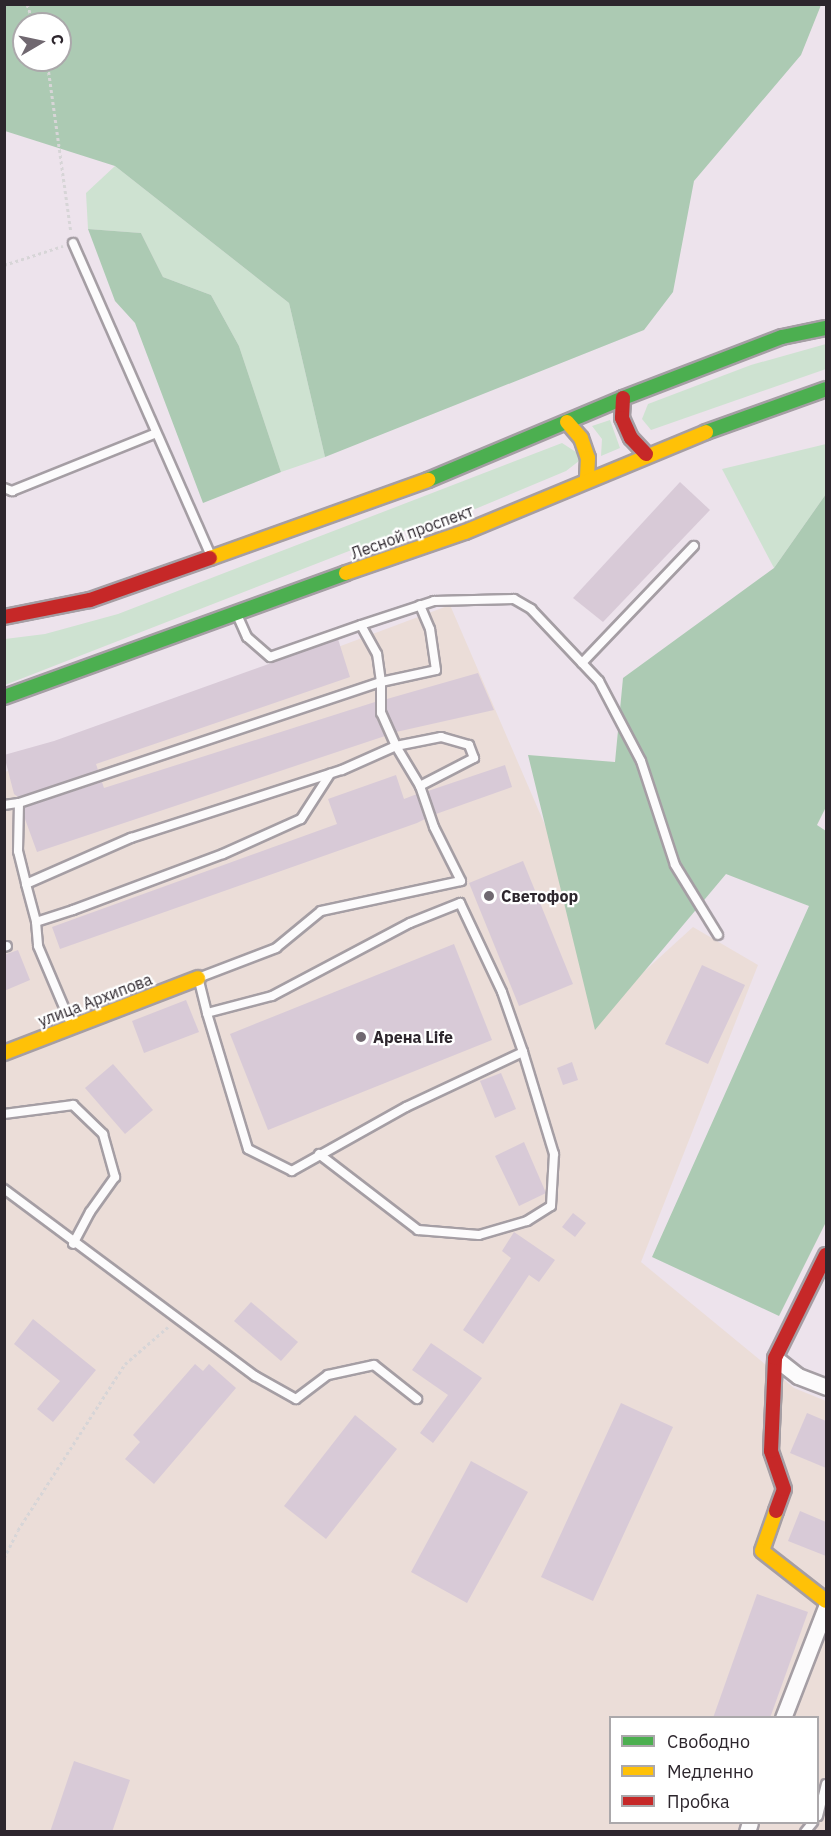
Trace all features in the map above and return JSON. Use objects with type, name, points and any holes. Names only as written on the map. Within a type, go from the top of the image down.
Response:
[{"type":"main road","points":[[4,617],[90,600],[443,475],[623,398],[782,337],[826,328]]},
{"type":"main road","name":"Лесной проспект","points":[[4,698],[235,611],[465,532],[646,454],[826,389]]},
{"type":"main road","points":[[623,398],[622,418],[630,438],[646,454]]},
{"type":"main road","points":[[567,422],[581,438],[588,458],[587,479]]},
{"type":"main road","name":"улица Архипова","points":[[4,1053],[198,978]]},
{"type":"main road","points":[[826,1255],[775,1358],[771,1450],[784,1489],[762,1551],[826,1602]]},
{"type":"street","points":[[775,1358],[798,1376],[826,1387]]},
{"type":"street","points":[[784,1716],[826,1607]]},
{"type":"lane","points":[[73,243],[212,557]]},
{"type":"lane","points":[[4,488],[12,491],[156,433]]},
{"type":"lane","points":[[582,663],[694,546]]},
{"type":"lane","points":[[235,611],[247,637],[270,657],[420,605],[514,599],[531,609],[599,681],[640,761],[675,865],[718,935]]},
{"type":"lane","points":[[4,804],[19,803],[381,682],[436,670],[430,629],[420,605]]},
{"type":"lane","points":[[361,625],[377,654],[381,682],[381,713],[396,747],[420,786],[434,827],[461,881],[321,911],[276,948],[198,978],[249,1149],[292,1170],[406,1107],[523,1052]]},
{"type":"lane","points":[[26,884],[131,838],[330,774],[396,747],[441,737],[469,745],[474,759],[420,786]]},
{"type":"lane","points":[[36,922],[223,854],[301,819],[330,774]]},
{"type":"lane","points":[[19,803],[18,851],[36,922],[38,946],[72,1026]]},
{"type":"lane","points":[[207,1013],[272,996],[410,923],[460,903],[502,992],[554,1154],[551,1206],[527,1221],[478,1235],[418,1230],[319,1154]]},
{"type":"lane","points":[[4,1114],[73,1105],[103,1134],[115,1177],[90,1212],[74,1244]]},
{"type":"lane","points":[[4,1189],[74,1244],[255,1376],[296,1399],[328,1375],[374,1365],[417,1399]]},
{"type":"lane","points":[[819,1812],[826,1784]]},
{"type":"path","points":[[4,265],[73,243],[49,72]]},
{"type":"path","points":[[4,1558],[18,1530],[125,1364],[177,1319]]},
{"type":"shaded area","points":[[450,605],[548,832],[604,1008],[693,927],[758,965],[641,1262],[794,1388],[826,1401],[826,1831],[5,1832],[5,772]]},
{"type":"green space","points":[[5,4],[821,5],[801,55],[694,181],[673,292],[644,330],[325,457],[289,303],[115,166],[5,131]]},
{"type":"green space","points":[[115,166],[289,303],[325,457],[281,472],[239,346],[211,295],[163,277],[141,233],[88,229],[86,193]]},
{"type":"green space","points":[[88,229],[141,233],[163,277],[211,295],[239,346],[281,472],[203,503],[135,323],[115,301]]},
{"type":"green space","points":[[826,344],[826,369],[651,430],[642,419],[648,404],[751,365]]},
{"type":"green space","points":[[610,420],[620,448],[601,456],[602,439],[592,426]]},
{"type":"green space","points":[[562,443],[576,452],[579,461],[566,471],[468,512],[385,537],[5,685],[5,639],[45,634],[118,614]]},
{"type":"green space","points":[[826,444],[826,494],[774,568],[722,469]]},
{"type":"green space","points":[[826,494],[826,807],[817,825],[826,831],[826,1222],[779,1316],[652,1257],[809,906],[726,874],[595,1030],[528,755],[615,762],[623,678],[774,568]]},
{"type":"building","points":[[680,482],[710,510],[603,622],[573,598]]},
{"type":"building","points":[[338,639],[350,677],[96,764],[98,770],[18,797],[14,794],[4,755],[54,741]]},
{"type":"building","points":[[478,673],[494,710],[396,732],[387,712],[387,699]]},
{"type":"building","points":[[375,702],[375,715],[385,736],[37,852],[25,819],[25,807],[102,782],[104,788]]},
{"type":"building","points":[[505,765],[512,787],[436,814],[428,791]]},
{"type":"building","points":[[396,775],[404,799],[417,794],[425,819],[60,949],[52,927],[337,824],[328,799]]},
{"type":"building","points":[[523,861],[573,984],[519,1006],[469,883]]},
{"type":"building","name":"Арена Life","points":[[454,944],[492,1040],[268,1130],[230,1034]]},
{"type":"building","points":[[18,950],[30,980],[4,991],[4,955]]},
{"type":"building","points":[[702,965],[745,985],[708,1064],[665,1044]]},
{"type":"building","points":[[186,1000],[199,1032],[144,1053],[132,1021]]},
{"type":"building","points":[[572,1062],[578,1080],[563,1085],[557,1068]]},
{"type":"building","points":[[113,1064],[153,1110],[125,1134],[85,1088]]},
{"type":"building","points":[[501,1073],[516,1109],[495,1118],[480,1081]]},
{"type":"building","points":[[524,1142],[546,1193],[519,1206],[495,1156]]},
{"type":"building","points":[[573,1213],[586,1223],[575,1237],[562,1227]]},
{"type":"building","points":[[514,1232],[555,1260],[539,1282],[529,1275],[483,1344],[463,1330],[511,1258],[502,1251]]},
{"type":"building","points":[[251,1302],[298,1342],[281,1361],[234,1321]]},
{"type":"building","points":[[33,1319],[96,1370],[53,1422],[37,1409],[60,1381],[14,1344]]},
{"type":"building","points":[[431,1343],[482,1378],[433,1443],[420,1433],[448,1395],[412,1370]]},
{"type":"building","points":[[195,1364],[203,1371],[209,1364],[236,1388],[154,1484],[125,1459],[140,1442],[133,1435]]},
{"type":"building","points":[[621,1403],[673,1427],[593,1601],[541,1577]]},
{"type":"building","points":[[807,1413],[826,1421],[826,1468],[790,1453]]},
{"type":"building","points":[[355,1415],[397,1449],[326,1539],[284,1506]]},
{"type":"building","points":[[471,1461],[528,1492],[467,1603],[411,1572]]},
{"type":"building","points":[[800,1511],[826,1522],[826,1556],[788,1541]]},
{"type":"building","points":[[757,1594],[808,1612],[771,1716],[714,1716]]},
{"type":"building","points":[[74,1761],[130,1780],[112,1832],[50,1832]]},
{"type":"traffic: fast","points":[[428,480],[623,398],[782,337],[826,328]]},
{"type":"traffic: fast","points":[[706,432],[826,389]]},
{"type":"traffic: fast","points":[[4,697],[346,573]]},
{"type":"traffic: slow","points":[[567,422],[581,438],[588,458],[587,479]]},
{"type":"traffic: slow","points":[[346,573],[465,532],[706,432]]},
{"type":"traffic: slow","points":[[210,558],[428,480]]},
{"type":"traffic: slow","points":[[4,1053],[198,978]]},
{"type":"traffic: slow","points":[[776,1511],[762,1551],[826,1601]]},
{"type":"traffic: jam","points":[[623,398],[622,418],[631,438],[646,454]]},
{"type":"traffic: jam","points":[[4,617],[90,600],[210,558]]},
{"type":"traffic: jam","points":[[776,1511],[784,1489],[771,1451],[775,1358],[826,1255]]},
{"type":"place","name":"Светофор","points":[[489,896]]},
{"type":"place","name":"Арена Life","points":[[361,1037]]}]
